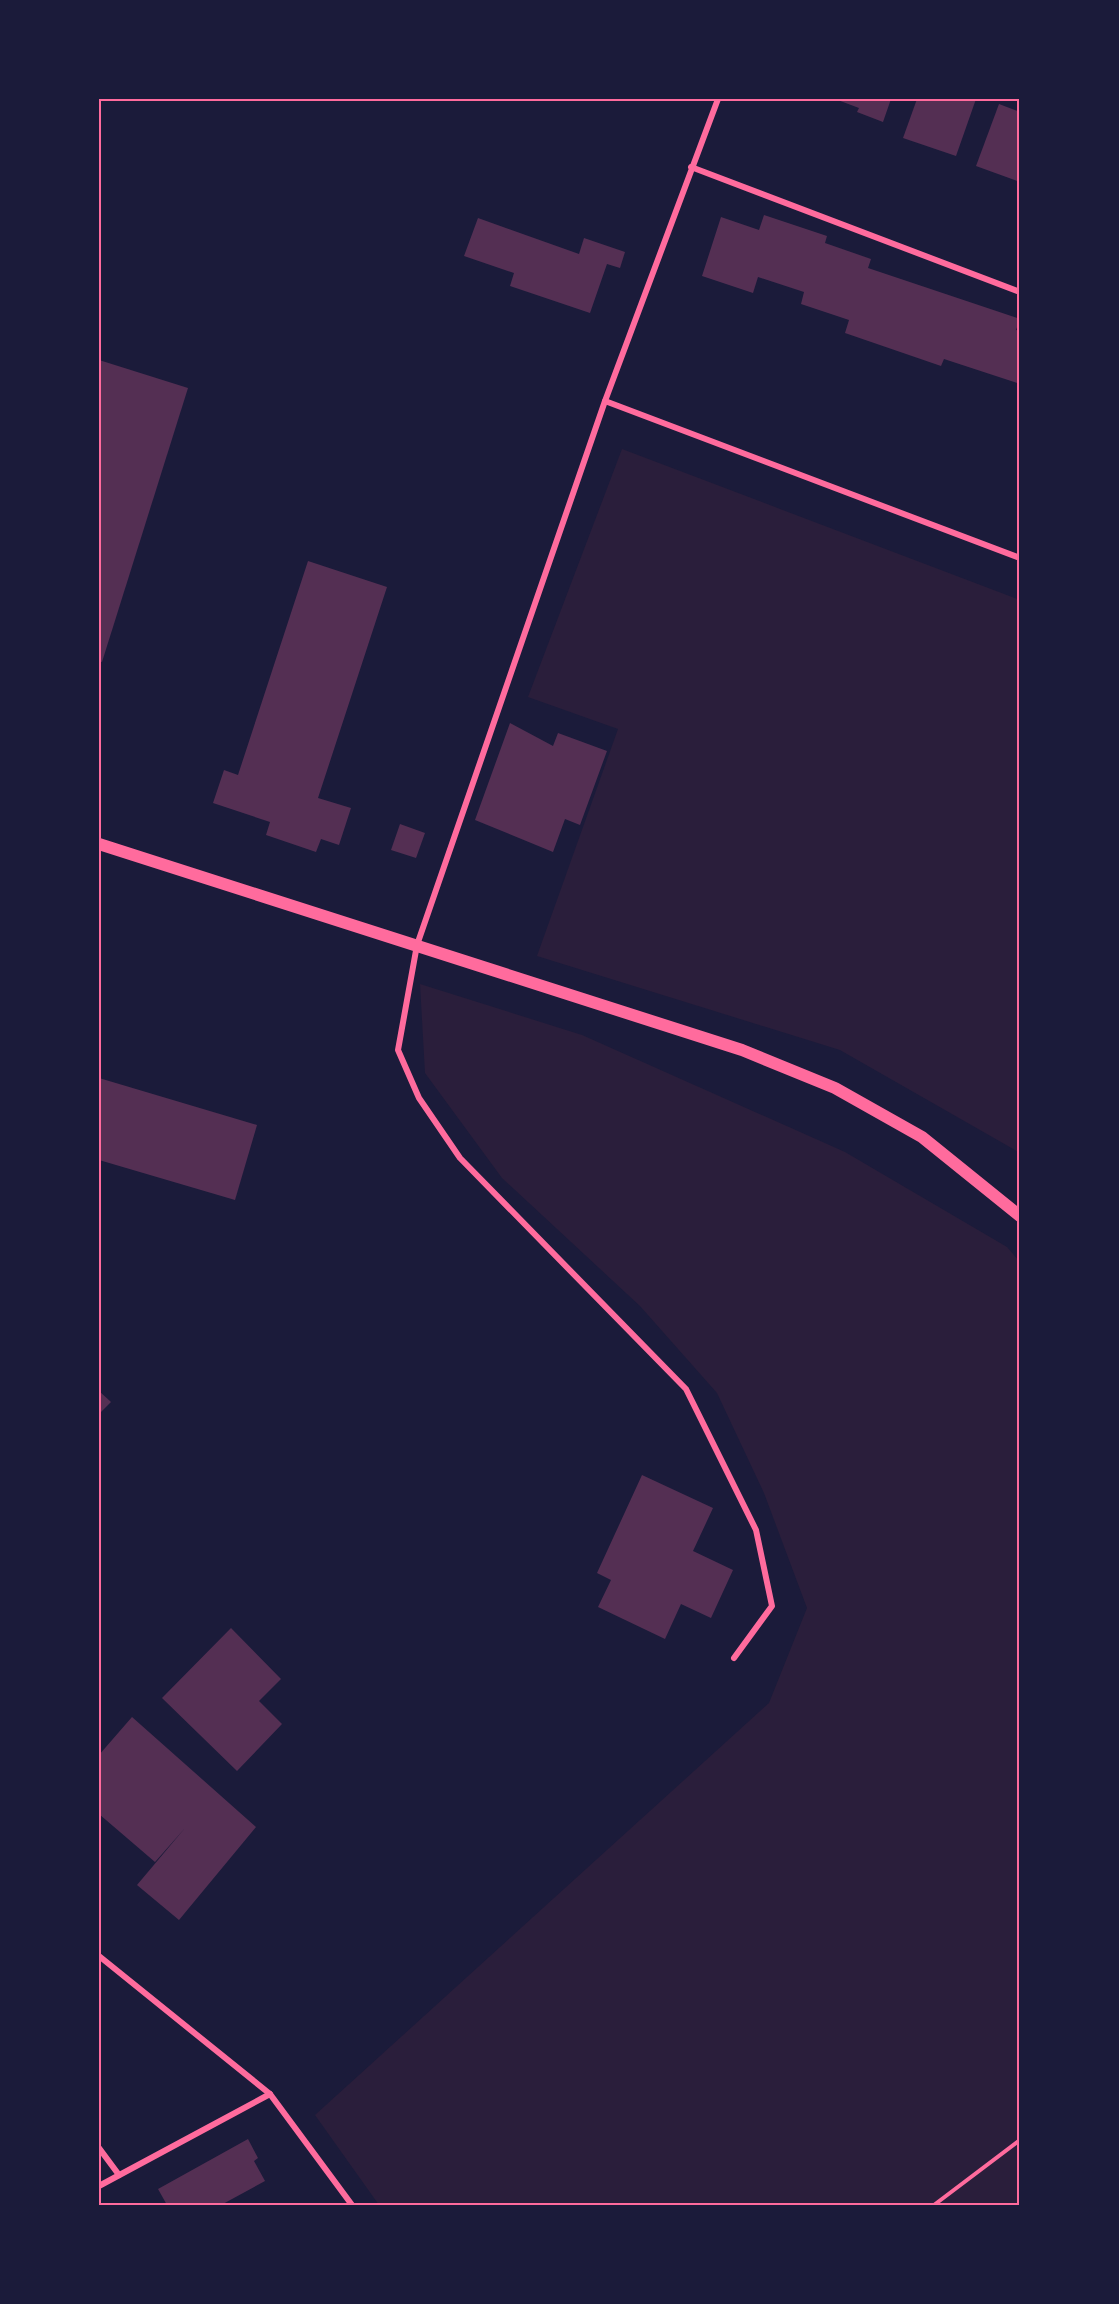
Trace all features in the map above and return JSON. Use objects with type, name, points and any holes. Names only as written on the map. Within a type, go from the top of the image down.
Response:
[{"type":"main road","points":[[99,844],[742,1050],[835,1088],[922,1137],[1020,1216]]},
{"type":"street","points":[[718,99],[605,401],[417,945],[398,1050],[419,1098],[460,1158],[686,1389],[756,1530],[772,1606],[734,1658]]},
{"type":"street","points":[[691,167],[1020,292]]},
{"type":"street","points":[[605,401],[1020,558]]},
{"type":"street","points":[[99,1956],[270,2094],[352,2205]]},
{"type":"street","points":[[99,2186],[270,2094]]},
{"type":"street","points":[[99,2148],[119,2175]]},
{"type":"path","points":[[934,2205],[1020,2140]]},
{"type":"shaded area","points":[[622,449],[1020,600],[1020,1153],[840,1050],[537,956],[618,729],[528,697]]},
{"type":"shaded area","points":[[420,984],[582,1035],[845,1152],[1007,1247],[1020,1262],[1020,2205],[379,2205],[315,2115],[769,1703],[807,1608],[764,1493],[717,1393],[640,1306],[502,1178],[425,1073]]},
{"type":"building","points":[[835,99],[891,99],[883,122],[857,112],[859,108]]},
{"type":"building","points":[[917,99],[976,99],[956,156],[903,138]]},
{"type":"building","points":[[999,104],[1020,112],[1020,182],[976,166]]},
{"type":"building","points":[[764,215],[827,236],[825,243],[871,259],[868,268],[1020,319],[1016,330],[1020,331],[1020,384],[944,359],[941,366],[845,333],[849,320],[801,304],[804,292],[758,277],[753,293],[702,276],[721,217],[759,230]]},
{"type":"building","points":[[478,218],[579,254],[584,238],[625,252],[620,268],[607,264],[590,313],[510,286],[514,273],[464,256]]},
{"type":"building","points":[[99,360],[188,388],[102,662],[99,661]]},
{"type":"building","points":[[308,561],[387,587],[318,798],[351,808],[339,845],[321,839],[316,852],[266,835],[270,822],[213,803],[224,770],[238,775]]},
{"type":"building","points":[[510,723],[553,746],[558,733],[607,751],[580,825],[565,819],[553,852],[475,820]]},
{"type":"building","points":[[400,824],[425,833],[416,858],[391,850]]},
{"type":"building","points":[[99,1078],[257,1125],[235,1200],[99,1160]]},
{"type":"building","points":[[99,1391],[111,1402],[99,1414]]},
{"type":"building","points":[[642,1475],[713,1508],[693,1551],[733,1570],[711,1618],[681,1604],[665,1639],[598,1607],[611,1580],[597,1573]]},
{"type":"building","points":[[231,1628],[281,1679],[259,1701],[282,1724],[237,1771],[162,1698]]},
{"type":"building","points":[[132,1717],[256,1827],[179,1920],[137,1885],[185,1828],[155,1862],[99,1814],[99,1755]]},
{"type":"building","points":[[248,2139],[258,2158],[254,2161],[265,2181],[221,2205],[167,2205],[158,2189]]}]
